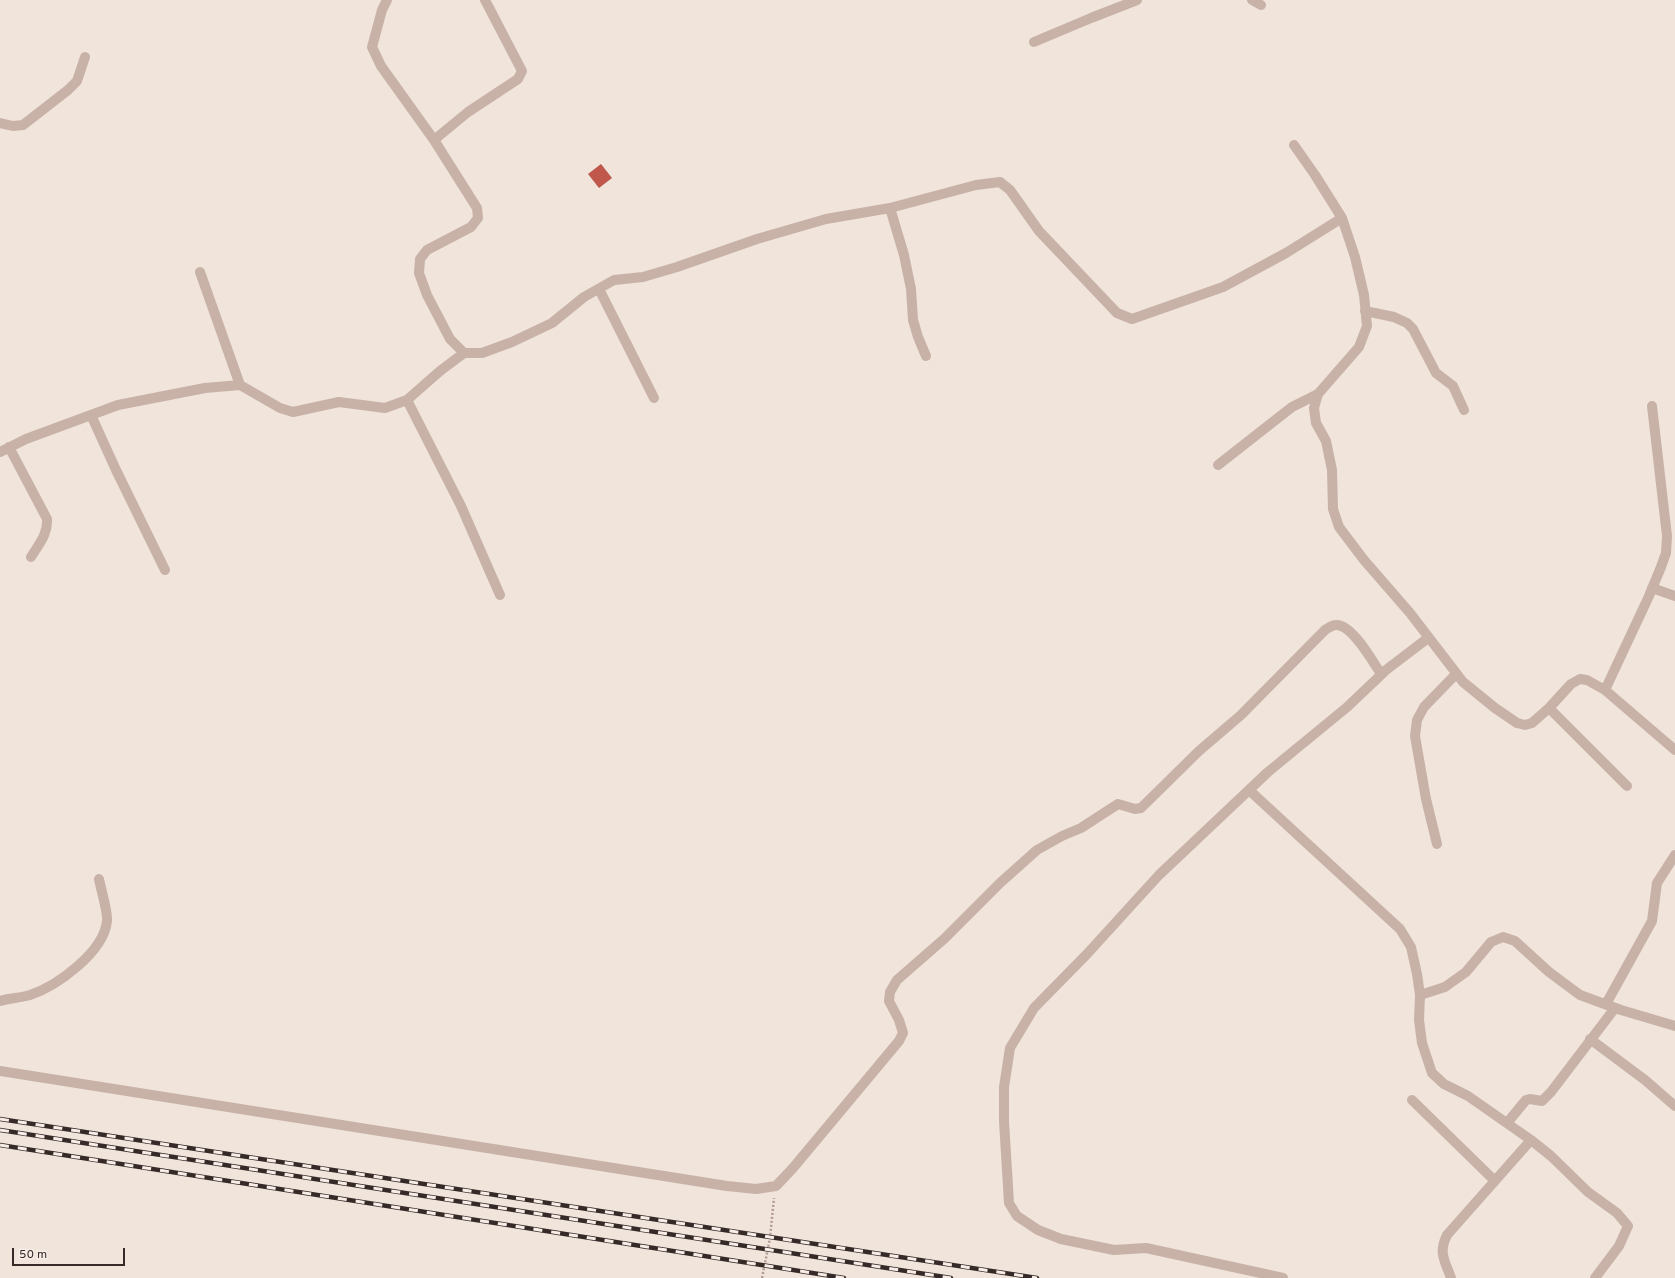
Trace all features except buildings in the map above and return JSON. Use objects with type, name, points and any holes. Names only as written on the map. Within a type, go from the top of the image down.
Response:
[{"type":"street","points":[[387,0],[382,10],[372,47],[381,66],[404,96],[434,140],[477,208],[478,218],[471,227],[427,250],[420,259],[419,273],[427,295],[450,339],[464,353]]},
{"type":"street","points":[[434,140],[468,112],[518,79],[521,75],[522,71],[485,0]]},
{"type":"street","points":[[1034,42],[1137,0]]},
{"type":"street","points":[[0,123],[13,126],[23,125],[68,90],[76,81],[86,57]]},
{"type":"street","points":[[1218,465],[1292,407],[1318,394],[1359,347],[1367,326],[1355,257],[1342,218],[1294,145]]},
{"type":"street","points":[[31,557],[45,535],[48,526],[47,519],[3,448],[118,405],[205,388],[240,384],[280,408],[293,412],[339,402],[385,408],[407,400],[440,371],[464,353],[482,354],[552,323],[584,297],[614,280],[642,277],[670,269],[757,239],[826,219],[890,208],[976,185],[1000,182],[1010,190],[1039,231],[1117,313],[1132,320],[1222,287],[1286,253],[1342,218]]},
{"type":"street","points":[[890,208],[906,262],[911,289],[913,320],[926,356]]},
{"type":"street","points":[[200,272],[240,384]]},
{"type":"street","points":[[599,289],[654,398]]},
{"type":"street","points":[[1365,311],[1394,317],[1407,323],[1413,329],[1436,373],[1453,386],[1464,410]]},
{"type":"street","points":[[1318,394],[1314,408],[1316,423],[1326,441],[1332,470],[1333,509],[1339,527],[1463,682],[1495,708],[1517,723],[1524,725],[1532,723],[1549,708],[1571,684],[1580,679],[1587,680],[1605,690],[1675,750]]},
{"type":"street","points":[[407,400],[462,506],[500,595]]},
{"type":"street","points":[[1605,690],[1652,588],[1666,553],[1666,536],[1652,406]]},
{"type":"street","points":[[91,415],[165,570]]},
{"type":"street","points":[[1652,588],[1675,596]]},
{"type":"street","points":[[0,1071],[728,1186],[756,1189],[776,1186],[793,1168],[899,1041],[903,1033],[899,1020],[889,1001],[890,992],[897,980],[944,939],[1000,883],[1037,850],[1062,836],[1081,828],[1118,804],[1135,809],[1141,808],[1199,751],[1241,715],[1325,630],[1335,624],[1350,631],[1358,640],[1381,674]]},
{"type":"street","points":[[1283,1278],[1146,1248],[1114,1250],[1061,1239],[1038,1230],[1017,1216],[1009,1203],[1006,1172],[1004,1087],[1010,1048],[1034,1008],[1087,954],[1159,875],[1268,772],[1346,708],[1381,674],[1428,638]]},
{"type":"street","points":[[1438,844],[1426,799],[1415,736],[1417,720],[1424,708],[1456,674]]},
{"type":"street","points":[[1549,708],[1628,786]]},
{"type":"street","points":[[1249,790],[1400,929],[1410,947],[1417,974],[1420,996],[1419,1020],[1422,1043],[1432,1073],[1444,1084],[1468,1096],[1531,1140],[1551,1156],[1588,1192],[1617,1213],[1628,1226],[1619,1246],[1595,1278]]},
{"type":"street","points":[[1507,1123],[1526,1100],[1530,1099],[1542,1101],[1546,1097],[1590,1039],[1610,1006],[1652,921],[1657,883],[1675,855]]},
{"type":"street","points":[[0,1001],[29,995],[43,990],[69,973],[93,951],[104,933],[107,921],[99,879]]},
{"type":"street","points":[[1420,996],[1445,987],[1466,972],[1492,942],[1503,937],[1515,941],[1549,972],[1580,994],[1610,1006],[1675,1026]]},
{"type":"street","points":[[1590,1039],[1645,1080],[1675,1106]]},
{"type":"street","points":[[1412,1100],[1495,1181]]},
{"type":"street","points":[[1451,1278],[1442,1254],[1442,1245],[1447,1235],[1531,1140]]},
{"type":"path","points":[[762,1278],[770,1238],[776,1186]]},
{"type":"railway","points":[[0,1119],[1037,1278]]},
{"type":"railway","points":[[0,1130],[951,1278]]},
{"type":"railway","points":[[0,1145],[844,1278]]}]
